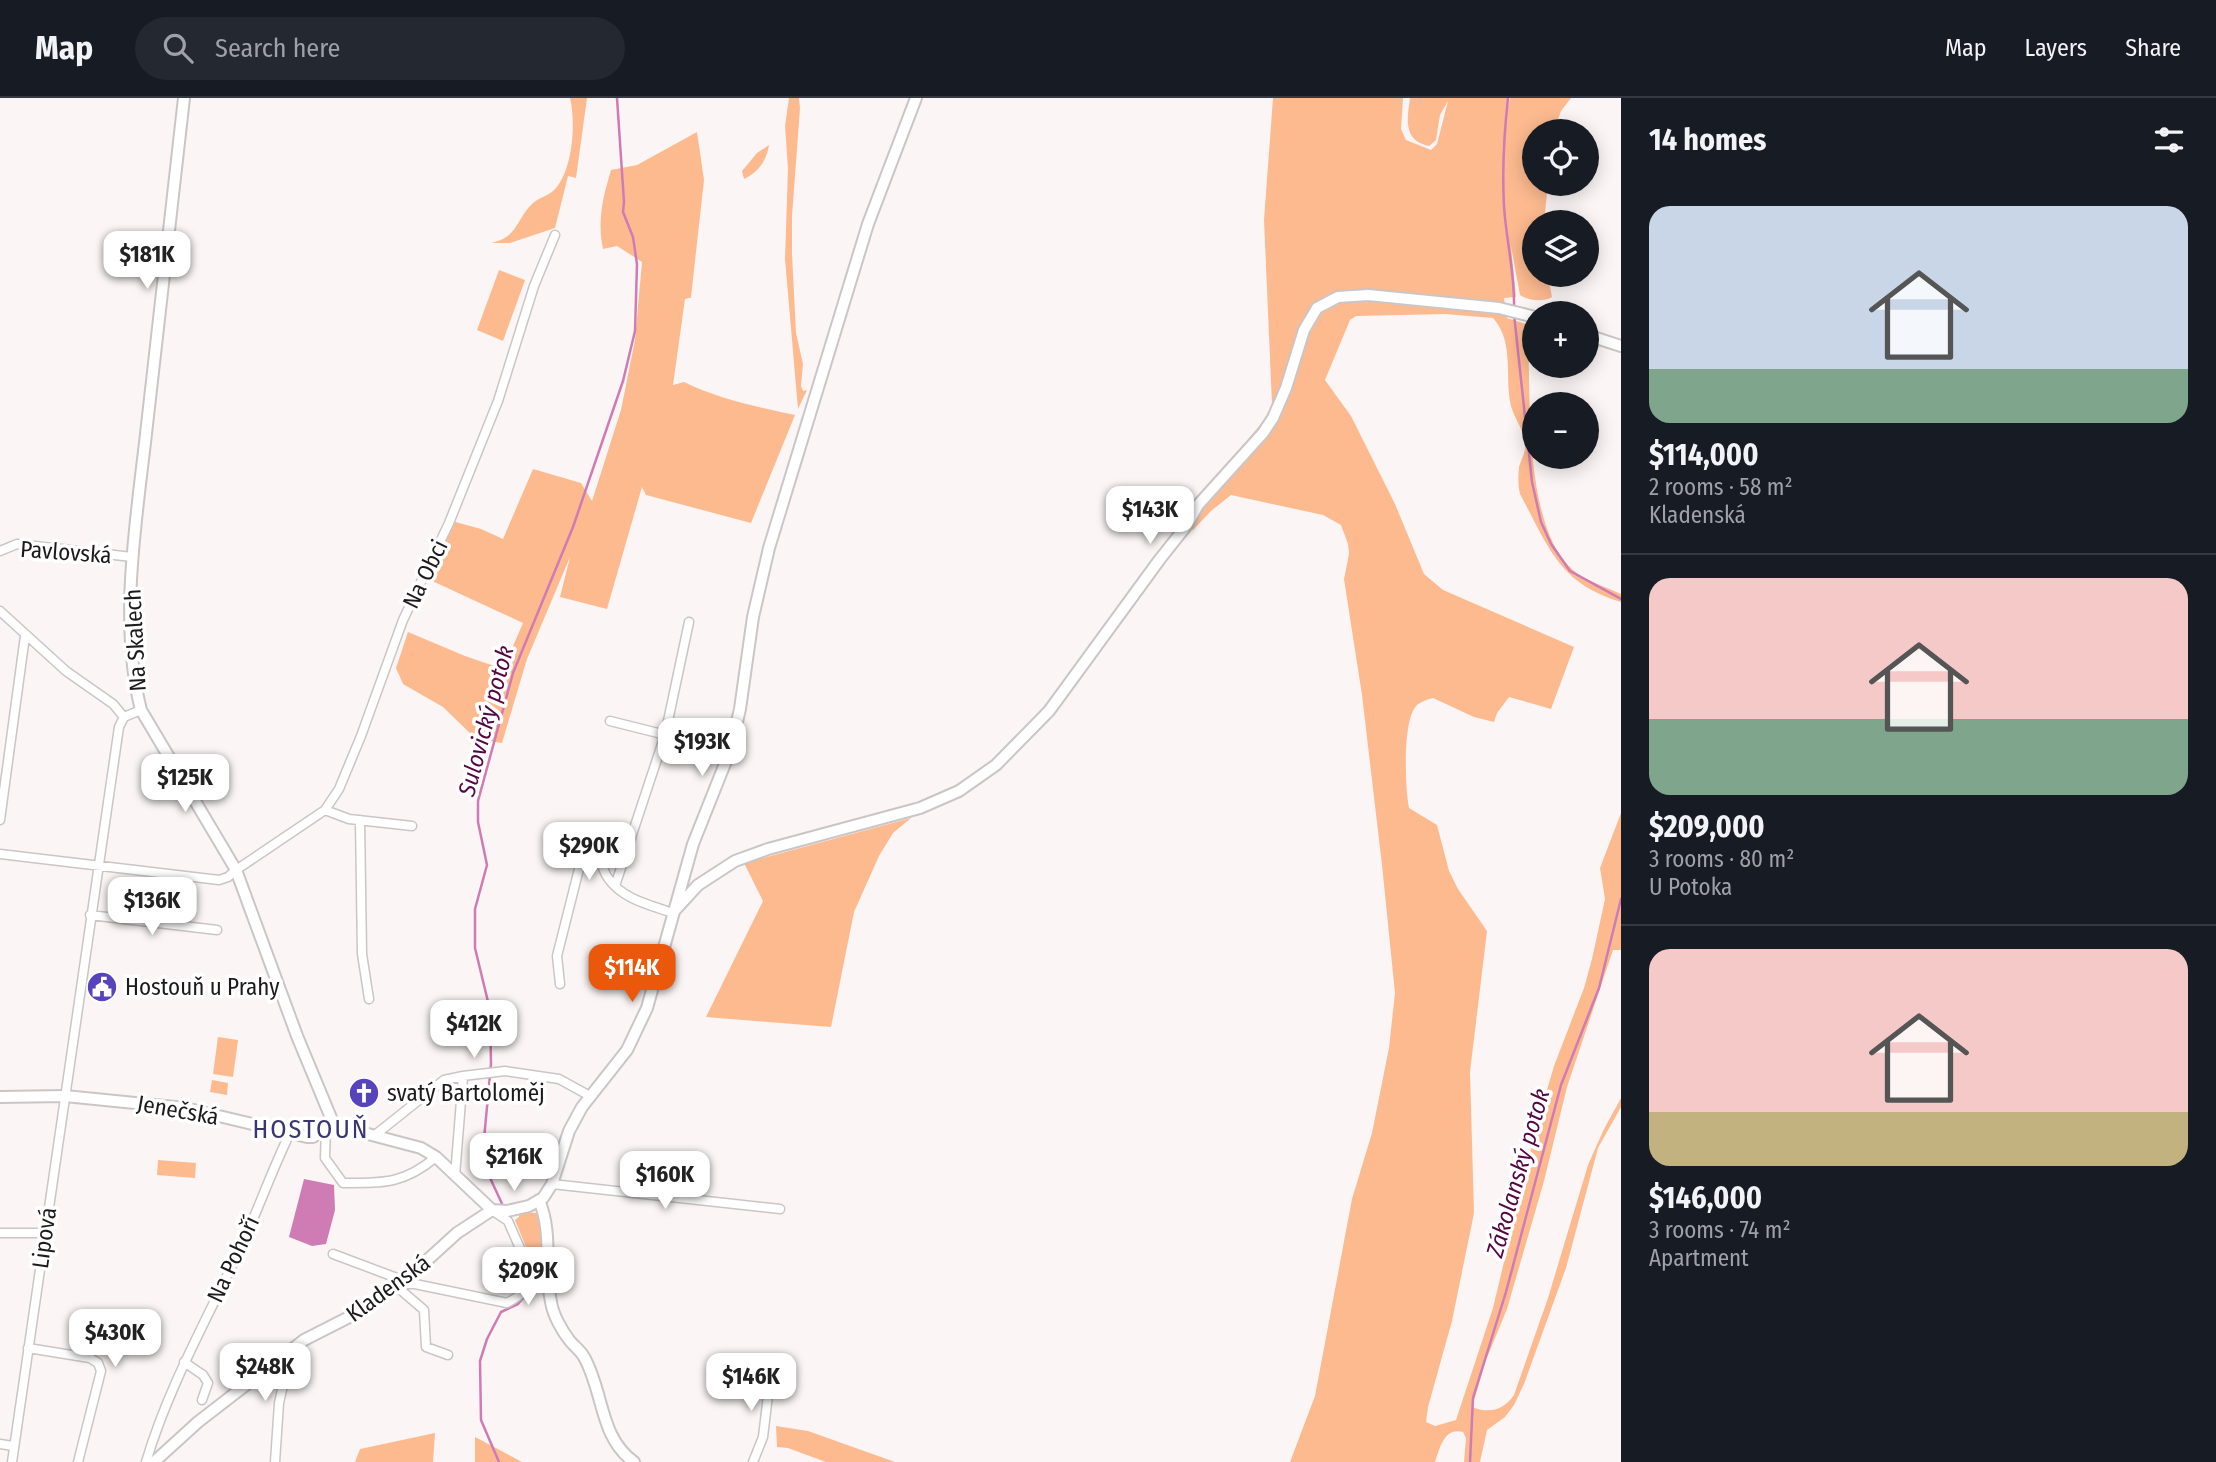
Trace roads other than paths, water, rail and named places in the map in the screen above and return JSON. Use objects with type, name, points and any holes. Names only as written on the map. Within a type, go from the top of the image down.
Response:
[{"type":"street","name":"Na Skalech","points":[[184,98],[132,557],[132,638],[136,692],[141,710],[236,870],[330,1126]]},
{"type":"street","points":[[634,1462],[621,1452],[610,1435],[598,1390],[585,1359],[568,1338],[552,1308],[546,1229],[539,1200],[552,1184],[569,1131],[590,1096],[627,1050],[647,1008],[693,844],[730,751],[769,548],[863,237],[916,98]]},
{"type":"street","name":"Na Obci","points":[[0,854],[219,880],[228,877],[325,810],[339,789],[362,736],[402,620],[463,488],[505,381],[534,286],[555,234]]},
{"type":"street","points":[[673,913],[698,885],[735,861],[768,849],[920,808],[959,791],[996,765],[1049,711],[1187,525],[1198,506],[1268,426],[1286,388],[1304,330],[1317,308],[1338,297],[1368,295],[1499,308],[1522,314]]},
{"type":"street","points":[[1599,339],[1621,346]]},
{"type":"street","name":"Pavlovská","points":[[0,551],[17,544],[132,557]]},
{"type":"street","points":[[0,611],[25,636],[66,671],[113,704],[124,717],[141,710]]},
{"type":"street","points":[[615,886],[665,735],[689,622]]},
{"type":"street","points":[[0,820],[25,636]]},
{"type":"street","name":"Lipová","points":[[12,1462],[97,865],[119,727],[124,717]]},
{"type":"street","points":[[610,721],[730,751]]},
{"type":"street","points":[[325,810],[349,819],[412,826]]},
{"type":"street","points":[[360,820],[362,954],[369,999]]},
{"type":"street","points":[[560,984],[557,956],[585,845],[594,847],[597,851],[602,868],[615,886],[639,901],[673,913]]},
{"type":"street","points":[[90,915],[217,930]]},
{"type":"street","points":[[375,1135],[443,1080],[463,1076],[505,1071],[559,1079],[590,1096]]},
{"type":"street","points":[[455,1176],[463,1076]]},
{"type":"street","name":"Jenečská","points":[[0,1097],[65,1096],[185,1108],[290,1133],[313,1136],[330,1126],[375,1135],[421,1148],[436,1157],[492,1210]]},
{"type":"street","points":[[330,1126],[325,1158],[342,1183],[385,1182],[417,1173],[436,1157]]},
{"type":"street","name":"Na Pohoří","points":[[146,1462],[155,1432],[184,1363],[240,1250],[290,1133]]},
{"type":"street","points":[[552,1184],[780,1209]]},
{"type":"street","name":"Kladenská","points":[[154,1462],[198,1422],[304,1340],[363,1310],[401,1284],[457,1233],[492,1210],[508,1211],[529,1206],[539,1200]]},
{"type":"street","points":[[401,1284],[415,1284],[508,1303],[518,1297],[532,1278],[530,1271],[508,1221],[492,1210]]},
{"type":"street","points":[[0,1233],[44,1233]]},
{"type":"street","points":[[333,1254],[397,1278],[403,1292],[424,1310],[426,1347],[448,1355]]},
{"type":"street","points":[[28,1348],[90,1358],[98,1363],[101,1371],[78,1462]]},
{"type":"street","points":[[275,1462],[279,1403],[291,1350]]},
{"type":"street","points":[[184,1363],[203,1375],[208,1383],[202,1400]]},
{"type":"street","points":[[753,1462],[763,1437],[771,1370]]},
{"type":"street","points":[[0,1444],[13,1446]]},
{"type":"waterway","name":"Sulovický potok","points":[[504,1208],[491,1180],[483,1150],[491,1064],[490,1010],[475,948],[475,909],[487,865],[478,822],[478,801],[513,673],[573,527],[623,381],[635,331],[637,264],[633,237],[623,212],[617,98]]},
{"type":"waterway","points":[[1508,98],[1503,192],[1514,307]]},
{"type":"waterway","points":[[1514,314],[1532,482],[1541,522],[1551,544],[1570,571],[1621,599]]},
{"type":"waterway","name":"Zákolanský potok","points":[[1470,1462],[1473,1398],[1506,1292],[1561,1085],[1599,988],[1621,899]]},
{"type":"waterway","name":"Sulovický potok","points":[[508,1213],[514,1226]]},
{"type":"waterway","name":"Sulovický potok","points":[[499,1462],[481,1420],[480,1361],[487,1339],[501,1312],[518,1304],[535,1284],[533,1278]]},
{"type":"place","name":"Hostouň u Prahy","points":[[102,987]]},
{"type":"place","name":"svatý Bartoloměj","points":[[364,1093]]},
{"type":"district","name":"HOSTOUŇ","points":[[311,1129]]}]
